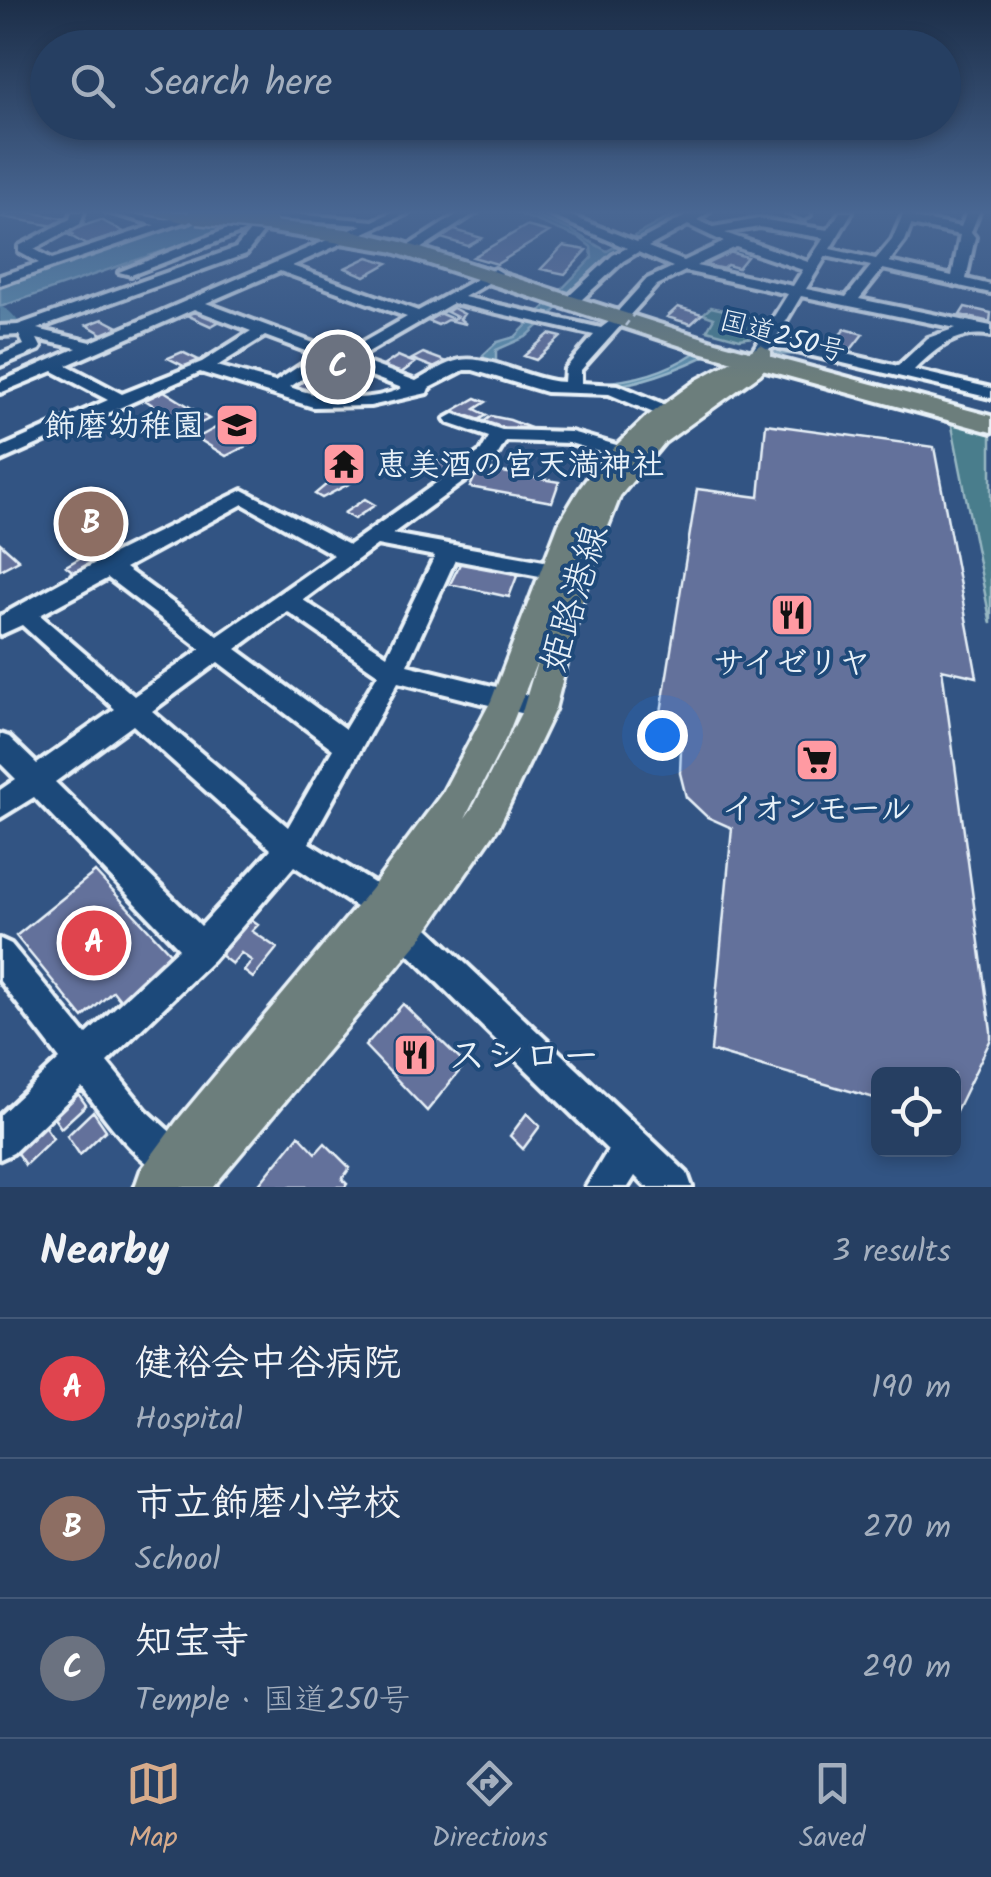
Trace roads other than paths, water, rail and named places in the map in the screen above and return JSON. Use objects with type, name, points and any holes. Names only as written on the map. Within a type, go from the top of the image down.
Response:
[{"type":"highway","name":"国道250号","points":[[465,267],[622,319],[890,381],[991,412]]},
{"type":"highway","name":"国道250号","points":[[471,267],[490,275]]},
{"type":"highway","name":"国道250号","points":[[760,352],[991,424]]},
{"type":"main road","name":"姫路港線","points":[[172,1178],[394,916],[487,815],[539,709],[576,516],[620,452],[662,410],[760,352]]},
{"type":"main road","name":"姫路港線","points":[[394,916],[469,779],[565,573],[598,512],[637,456],[760,352]]},
{"type":"street","points":[[0,281],[40,267]]},
{"type":"street","points":[[138,267],[126,272],[192,304],[420,388]]},
{"type":"street","points":[[23,332],[196,267]]},
{"type":"street","points":[[0,388],[277,267]]},
{"type":"street","points":[[284,267],[418,316]]},
{"type":"street","points":[[560,298],[604,267]]},
{"type":"street","points":[[572,384],[573,369],[652,282],[681,267]]},
{"type":"street","points":[[690,267],[991,331]]},
{"type":"street","points":[[850,300],[877,267]]},
{"type":"street","points":[[900,267],[991,289]]},
{"type":"street","points":[[958,281],[962,267]]},
{"type":"street","points":[[812,268],[760,352],[904,370],[991,393]]},
{"type":"street","points":[[277,388],[490,275]]},
{"type":"street","points":[[450,298],[541,319],[622,319]]},
{"type":"street","points":[[904,370],[934,341],[957,336],[970,326]]},
{"type":"street","points":[[0,455],[182,372],[206,366],[265,329]]},
{"type":"street","points":[[0,332],[23,332],[96,348]]},
{"type":"street","points":[[0,361],[34,347],[23,332]]},
{"type":"street","points":[[206,366],[313,402],[336,404],[397,398],[462,365],[474,365],[532,384],[612,389],[662,410]]},
{"type":"street","points":[[56,366],[123,401]]},
{"type":"street","points":[[454,419],[500,435],[571,438],[620,452]]},
{"type":"street","points":[[0,806],[488,455],[500,435]]},
{"type":"street","points":[[350,554],[243,496],[11,620],[131,712],[291,848],[394,916],[673,1187]]},
{"type":"street","points":[[375,538],[565,573]]},
{"type":"street","points":[[0,1140],[202,950],[291,848],[392,672],[448,552]]},
{"type":"street","points":[[106,566],[351,748]]},
{"type":"street","points":[[287,600],[392,672],[539,709]]},
{"type":"street","points":[[0,745],[202,950]]},
{"type":"street","points":[[0,955],[133,1122],[172,1178]]},
{"type":"street","points":[[606,1187],[632,1148]]},
{"type":"waterway","points":[[0,313],[12,327]]},
{"type":"waterway","points":[[766,353],[804,354]]},
{"type":"waterway","points":[[956,390],[991,400]]},
{"type":"place","name":"知宝寺","points":[[338,367]]},
{"type":"place","name":"飾磨幼稚園","points":[[237,425]]},
{"type":"place","name":"恵美酒の宮天満神社","points":[[344,464]]},
{"type":"place","name":"市立飾磨小学校","points":[[91,524]]},
{"type":"place","name":"サイゼリヤ","points":[[792,615]]},
{"type":"place","name":"イオンモール","points":[[817,760]]},
{"type":"place","name":"健裕会中谷病院","points":[[94,943]]},
{"type":"place","name":"スシロー","points":[[415,1055]]}]
